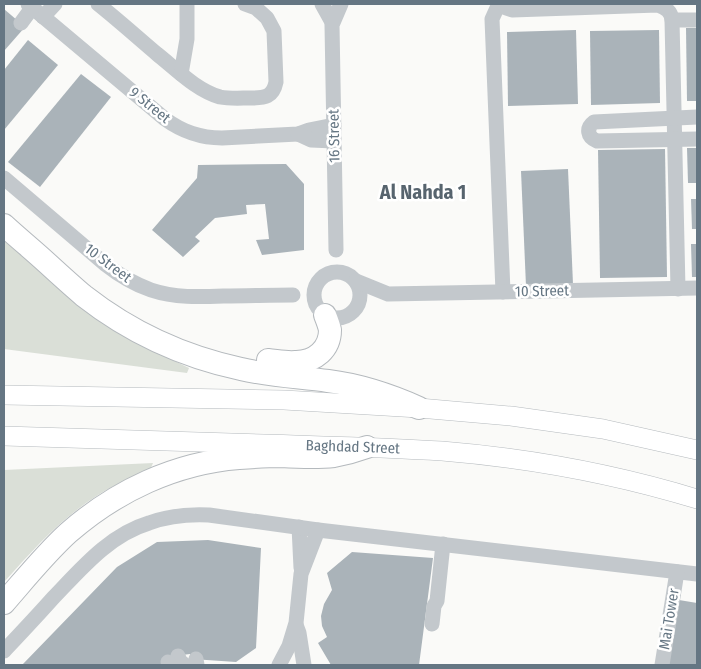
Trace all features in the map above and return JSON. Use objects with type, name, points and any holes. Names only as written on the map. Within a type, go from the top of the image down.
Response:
[{"type":"highway","points":[[4,225],[78,290],[105,311],[127,325],[173,348],[242,370],[328,381],[365,388],[402,400],[419,408]]},
{"type":"highway","points":[[46,262],[115,305],[181,336],[267,360],[297,362],[310,360],[322,352],[329,341],[330,328],[321,310]]},
{"type":"highway","points":[[4,603],[46,555],[68,534],[96,511],[136,486],[189,466],[211,462],[257,456],[335,456],[367,447]]},
{"type":"main road","points":[[4,394],[275,400],[419,408],[511,416],[603,429],[697,450]]},
{"type":"main road","name":"Baghdad Street","points":[[4,436],[443,451],[518,460],[593,473],[697,499]]},
{"type":"main road","points":[[667,490],[697,487]]},
{"type":"street","points":[[28,12],[55,4]]},
{"type":"street","points":[[98,4],[181,74],[206,91],[220,97],[263,98],[272,92],[276,82],[274,31],[267,18],[256,8],[245,4]]},
{"type":"street","points":[[181,74],[187,39],[187,4]]},
{"type":"street","points":[[322,4],[332,22]]},
{"type":"street","points":[[332,22],[341,4]]},
{"type":"street","points":[[503,292],[492,19],[497,8],[503,4],[506,8],[512,10],[658,5],[669,11],[672,20],[678,289]]},
{"type":"street","name":"9 Street","points":[[28,12],[175,126],[186,132],[210,138],[298,134]]},
{"type":"street","points":[[672,20],[697,20]]},
{"type":"street","name":"16 Street","points":[[332,22],[336,250]]},
{"type":"street","points":[[697,117],[594,122],[588,130],[591,138],[597,141],[697,138]]},
{"type":"street","points":[[298,134],[334,125]]},
{"type":"street","points":[[298,134],[311,140],[334,141]]},
{"type":"street","name":"10 Street","points":[[4,178],[105,264],[135,284],[170,295],[188,297],[293,295]]},
{"type":"street","points":[[336,250],[354,279],[360,293],[355,310]]},
{"type":"street","points":[[321,310],[314,295],[336,250]]},
{"type":"street","points":[[337,272],[342,272],[388,294],[344,317],[331,317],[293,295],[327,274],[337,272]]},
{"type":"street","name":"10 Street","points":[[388,294],[697,288]]},
{"type":"street","points":[[4,651],[82,567],[103,548],[124,534],[147,523],[192,514],[697,574]]},
{"type":"street","points":[[279,665],[289,646],[296,623],[301,574],[299,527]]},
{"type":"street","points":[[301,574],[318,530]]},
{"type":"street","points":[[432,624],[442,544]]},
{"type":"street","name":"Mai Tower","points":[[662,665],[677,572]]},
{"type":"street","points":[[296,623],[304,665]]},
{"type":"shaded area","points":[[4,236],[160,354],[189,368],[187,373],[4,349]]},
{"type":"shaded area","points":[[153,463],[150,470],[104,491],[72,514],[48,535],[4,582],[4,470]]},
{"type":"building","points":[[4,9],[25,27],[4,51]]},
{"type":"building","points":[[686,28],[697,28],[697,101],[687,101]]},
{"type":"building","points":[[576,30],[578,104],[508,106],[507,32]]},
{"type":"building","points":[[659,30],[660,103],[591,105],[590,31]]},
{"type":"building","points":[[28,40],[58,65],[4,130],[4,70]]},
{"type":"building","points":[[81,74],[111,97],[40,187],[8,162]]},
{"type":"building","points":[[687,148],[697,148],[697,183],[688,183]]},
{"type":"building","points":[[665,149],[667,277],[600,278],[598,150]]},
{"type":"building","points":[[286,164],[304,184],[304,250],[262,255],[256,240],[269,239],[265,204],[246,205],[247,214],[215,218],[195,237],[200,241],[183,257],[152,230],[197,178],[198,165]]},
{"type":"building","points":[[568,169],[573,284],[526,286],[521,171]]},
{"type":"building","points":[[691,199],[697,199],[697,229],[692,229]]},
{"type":"building","points":[[691,244],[697,244],[697,277],[692,277]]},
{"type":"building","points":[[208,540],[261,548],[256,648],[236,662],[192,659],[190,654],[174,656],[165,665],[22,665],[117,567],[157,542]]},
{"type":"building","points":[[352,552],[433,558],[419,665],[331,665],[318,643],[327,637],[322,626],[321,616],[324,604],[332,590],[327,573]]},
{"type":"building","points":[[679,600],[697,603],[697,665],[668,665]]},
{"type":"district","name":"Al Nahda 1","points":[[423,192]]}]
